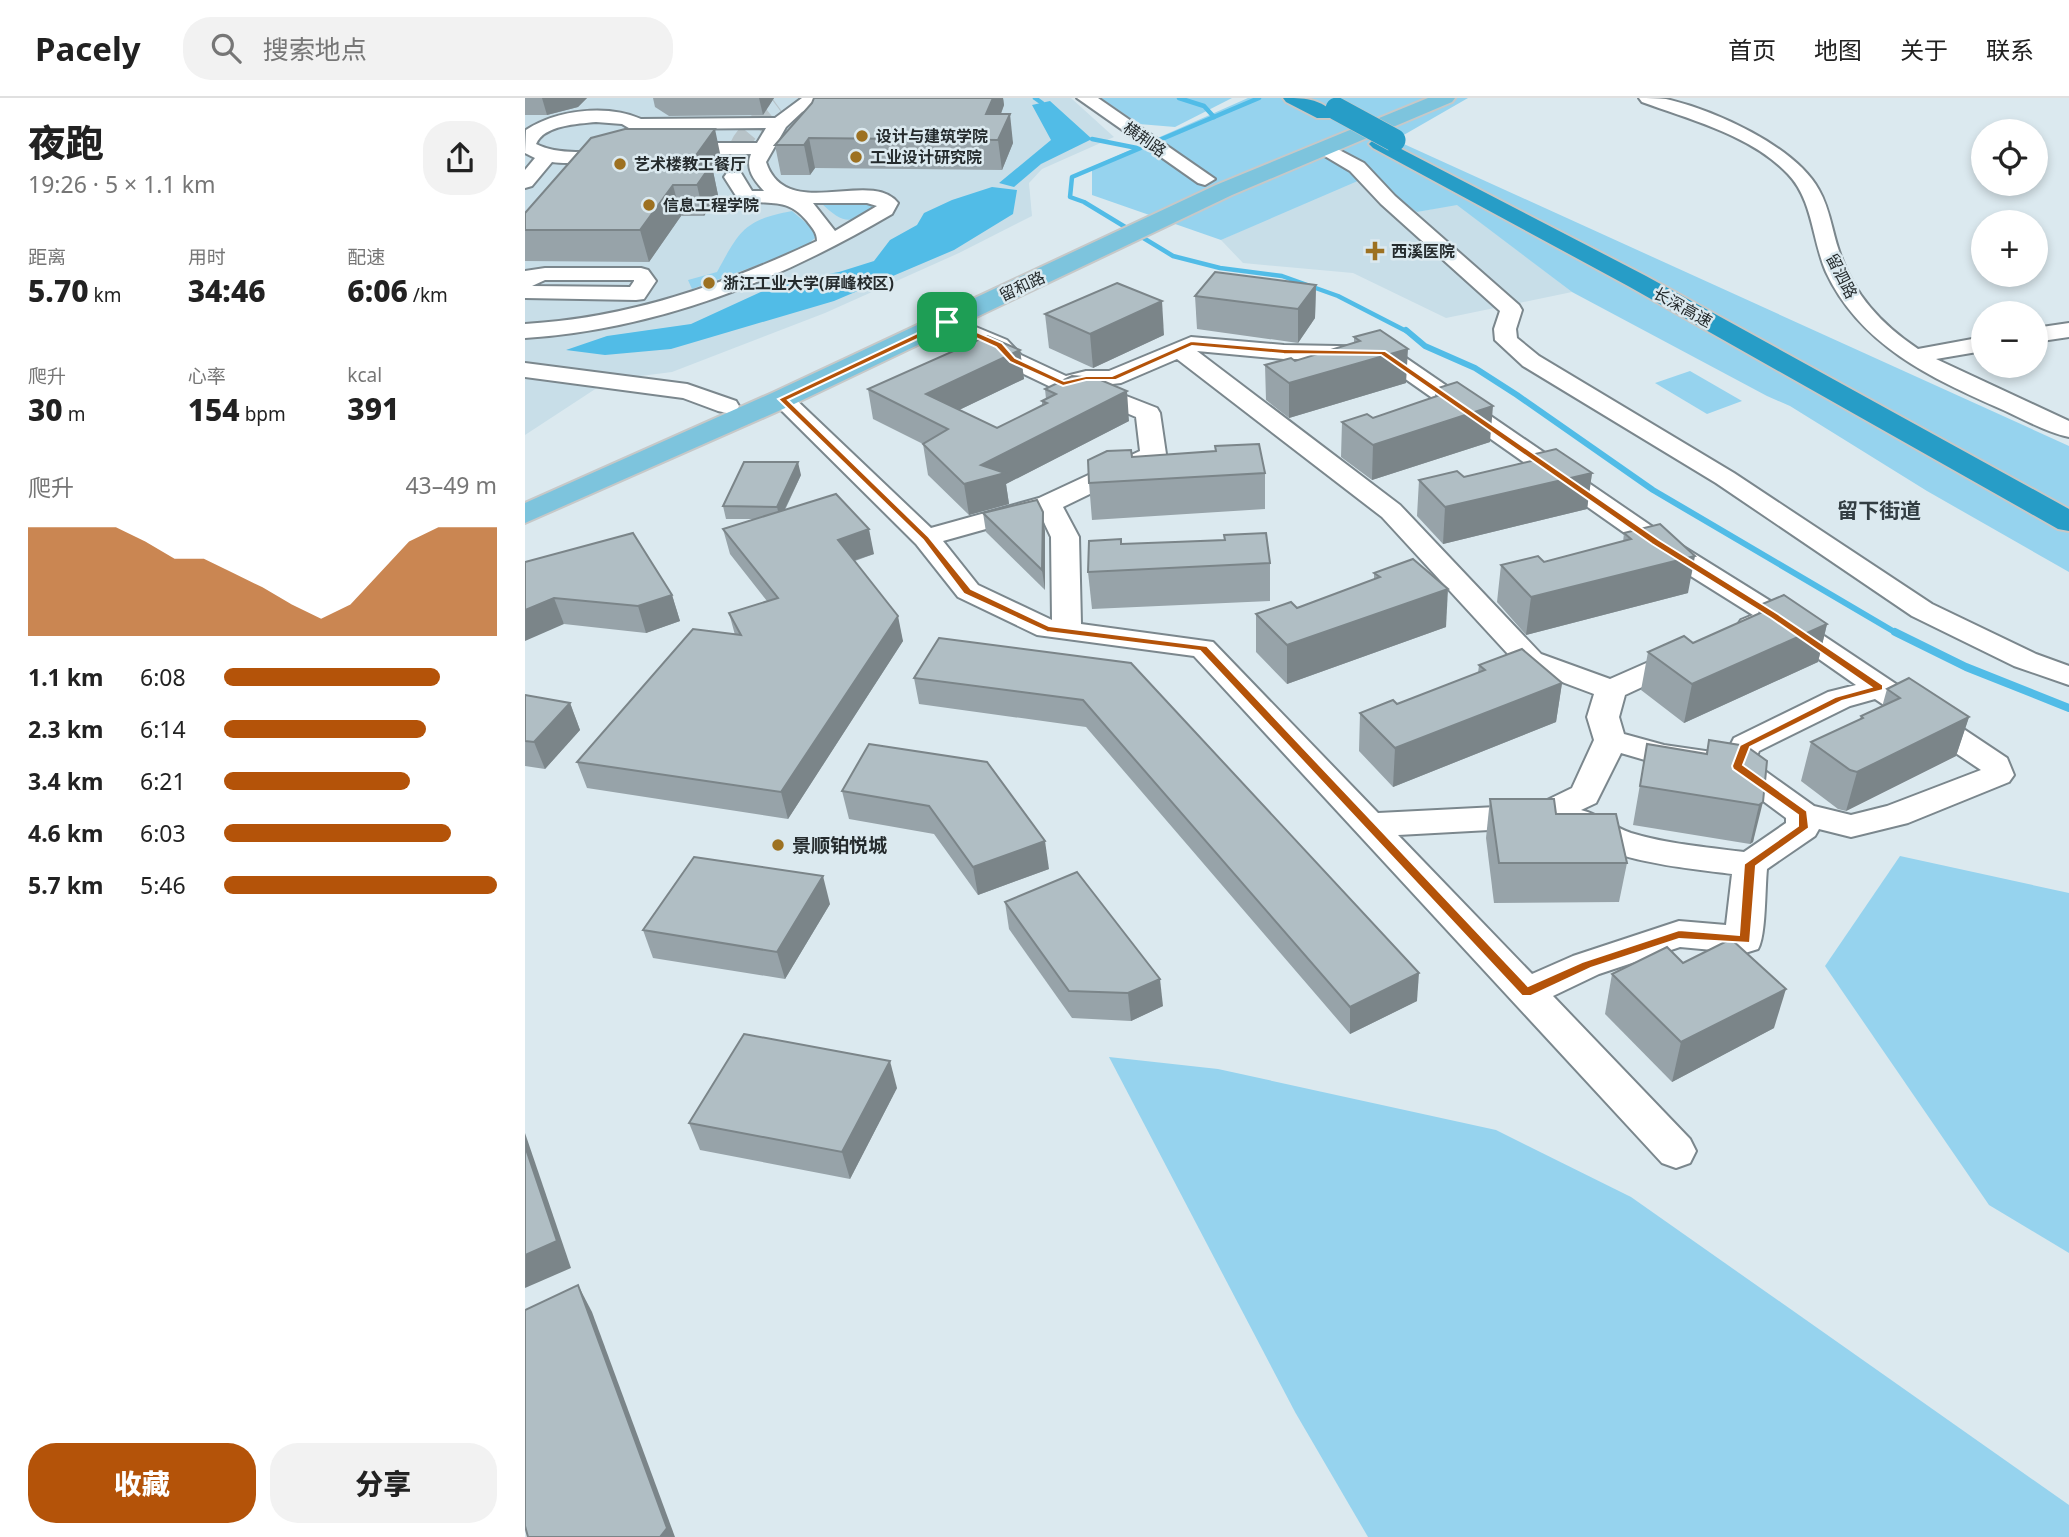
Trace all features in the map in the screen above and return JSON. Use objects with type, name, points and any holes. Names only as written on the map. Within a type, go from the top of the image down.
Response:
[{"type":"highway","name":"长深高速","points":[[1293,98],[1326,107],[2069,522]]},
{"type":"highway","name":"长深高速","points":[[1387,142],[1654,276],[2069,502]]},
{"type":"main road","name":"留和路","points":[[1170,208],[1205,179],[1412,98]]},
{"type":"main road","name":"留和路","points":[[525,496],[1170,208],[1445,98]]},
{"type":"main road","name":"留和路","points":[[525,514],[947,322],[1104,239]]},
{"type":"street","points":[[584,118],[601,98]]},
{"type":"street","points":[[614,117],[630,98]]},
{"type":"street","points":[[525,122],[614,117],[639,124],[793,110],[817,98]]},
{"type":"street","name":"横荆路","points":[[1086,98],[1205,179]]},
{"type":"street","name":"留泗路","points":[[1647,98],[1754,142],[1790,167],[1808,187],[1830,255],[1849,293],[1873,325],[1915,356],[1972,386],[2069,430]]},
{"type":"street","points":[[782,109],[757,162],[762,178],[772,188],[806,207],[827,233],[827,244]]},
{"type":"street","points":[[558,122],[530,136],[526,141],[527,147],[536,153],[582,156],[618,149],[764,148]]},
{"type":"street","points":[[618,149],[640,137],[643,130],[639,124]]},
{"type":"street","points":[[1324,148],[1357,167],[1388,200],[1511,310],[1502,330],[1504,338],[1531,361],[1725,478],[1922,610],[2025,660],[2069,676]]},
{"type":"street","points":[[525,183],[536,153]]},
{"type":"street","points":[[566,176],[582,156]]},
{"type":"street","points":[[525,331],[590,325],[686,300],[755,276],[827,244],[885,210],[888,203],[869,197],[752,197],[745,195],[734,177]]},
{"type":"street","points":[[525,281],[531,276],[545,274],[641,274],[645,281],[636,294],[525,292]]},
{"type":"street","points":[[641,286],[667,290],[686,300]]},
{"type":"street","points":[[947,322],[999,345],[1013,360],[1063,384],[1086,378],[1113,379],[1191,344],[1284,352],[1382,352],[1655,542],[1775,616],[1996,765],[1998,775],[1896,815],[1851,826],[1803,814],[1737,766],[1662,755],[1610,740]]},
{"type":"street","points":[[2048,333],[2069,330]]},
{"type":"street","points":[[1915,356],[1971,346]]},
{"type":"street","points":[[1179,349],[1391,511],[1530,660],[1611,690],[1775,616]]},
{"type":"street","points":[[525,370],[687,391],[727,406]]},
{"type":"street","points":[[926,538],[979,521],[1048,504],[1153,454],[1147,413],[1108,397],[1067,395],[1063,384]]},
{"type":"street","points":[[782,399],[926,538],[968,592],[1047,629],[1203,648],[1676,1151]]},
{"type":"street","points":[[1048,504],[1065,537],[1067,631]]},
{"type":"street","points":[[1737,766],[1745,745],[1839,699],[1880,688]]},
{"type":"street","points":[[1370,825],[1543,816],[1584,795],[1610,740],[1603,717],[1611,690]]},
{"type":"street","points":[[1567,804],[1592,832],[1667,854],[1750,864],[1803,828],[1803,814]]},
{"type":"street","points":[[1527,992],[1586,965],[1679,934],[1745,940],[1744,920],[1750,864]]},
{"type":"shaded area","name":"浙江工业大学(屏峰校区)","points":[[525,98],[1071,98],[1114,137],[1042,169],[1029,183],[1032,216],[959,253],[825,313],[672,372],[609,380],[525,435]]},
{"type":"shaded area","points":[[1101,98],[1232,98],[1175,127],[1139,124]]},
{"type":"shaded area","points":[[1248,98],[1468,98],[1395,140],[2069,446],[2069,572],[1927,491],[1790,406],[1572,292],[1457,205],[1417,212],[1367,177],[1221,240],[1092,195],[1092,167]]},
{"type":"shaded area","points":[[1050,101],[1092,139],[1041,164],[1014,187],[999,183],[1051,140],[1032,105]]},
{"type":"shaded area","name":"西溪医院","points":[[1368,173],[1417,212],[1457,204],[1572,292],[1446,318],[1353,273],[1243,263],[1221,240]]},
{"type":"shaded area","points":[[992,187],[1017,190],[1013,214],[954,250],[834,301],[671,349],[605,355],[566,350],[607,336],[691,324],[765,290],[874,261],[890,240],[917,225],[924,213],[952,200]]},
{"type":"shaded area","points":[[825,199],[880,204],[849,220],[830,211],[821,203]]},
{"type":"shaded area","points":[[792,211],[819,234],[804,248],[692,289],[688,280],[717,272],[745,229],[763,218]]},
{"type":"shaded area","points":[[1690,371],[1742,401],[1707,414],[1655,383]]},
{"type":"shaded area","points":[[1900,856],[2069,893],[2069,1253],[1989,1205],[1825,966]]},
{"type":"shaded area","points":[[1109,1057],[1218,1069],[1496,1130],[1631,1197],[2069,1505],[2069,1537],[1368,1537],[1295,1412]]},
{"type":"building","points":[[814,98],[993,98],[986,114],[1010,114],[998,140],[809,138],[804,145],[775,145]]},
{"type":"building","points":[[625,129],[715,129],[689,165],[711,165],[697,185],[673,185],[640,230],[525,230],[525,213],[591,138]]},
{"type":"building","points":[[1215,272],[1316,285],[1298,309],[1195,296]]},
{"type":"building","points":[[1117,283],[1162,301],[1090,334],[1045,314]]},
{"type":"building","points":[[1380,330],[1408,349],[1289,383],[1265,365],[1291,358],[1295,361],[1360,341],[1354,337]]},
{"type":"building","points":[[987,336],[1020,350],[926,394],[997,428],[1047,403],[1042,401],[1056,394],[1045,389],[1072,376],[1096,378],[1127,391],[981,465],[1005,473],[964,484],[923,444],[948,429],[868,389]]},
{"type":"building","points":[[1457,382],[1493,406],[1373,445],[1342,422],[1367,414],[1373,418],[1443,394],[1435,389]]},
{"type":"building","points":[[1259,444],[1265,473],[1089,483],[1088,460],[1107,451],[1131,450],[1132,457],[1216,451],[1215,446]]},
{"type":"building","points":[[1556,449],[1592,473],[1445,507],[1419,480],[1457,471],[1464,477],[1540,459],[1535,454]]},
{"type":"building","points":[[744,462],[798,462],[777,507],[723,506]]},
{"type":"building","points":[[836,494],[869,529],[838,540],[898,616],[781,792],[577,762],[693,629],[741,635],[729,613],[778,598],[723,529]]},
{"type":"building","points":[[1037,500],[1043,512],[1042,570],[983,513]]},
{"type":"building","points":[[1660,524],[1695,556],[1531,597],[1501,565],[1538,556],[1544,562],[1631,539],[1624,533]]},
{"type":"building","points":[[633,533],[672,595],[638,606],[554,598],[525,610],[525,562]]},
{"type":"building","points":[[1266,533],[1270,563],[1088,572],[1089,541],[1121,539],[1121,544],[1225,540],[1224,535]]},
{"type":"building","points":[[1413,559],[1448,589],[1287,645],[1256,614],[1291,602],[1297,608],[1380,577],[1374,573]]},
{"type":"building","points":[[1784,595],[1827,624],[1692,684],[1648,652],[1684,636],[1693,643],[1767,610],[1760,605]]},
{"type":"building","points":[[939,638],[1131,663],[1419,973],[1350,1007],[1083,700],[914,678]]},
{"type":"building","points":[[1522,649],[1562,683],[1395,748],[1360,713],[1393,700],[1397,704],[1485,670],[1479,665]]},
{"type":"building","points":[[1909,678],[1969,717],[1857,772],[1850,770],[1811,742],[1900,698],[1887,689]]},
{"type":"building","points":[[525,695],[570,703],[534,742],[525,741]]},
{"type":"building","points":[[1709,740],[1746,746],[1767,761],[1763,802],[1759,805],[1640,786],[1647,744],[1707,754]]},
{"type":"building","points":[[869,744],[987,762],[1045,841],[973,867],[929,806],[842,791]]},
{"type":"building","points":[[1490,799],[1554,799],[1556,814],[1616,814],[1627,863],[1499,863]]},
{"type":"building","points":[[694,857],[823,876],[777,952],[643,930]]},
{"type":"building","points":[[1077,872],[1160,979],[1128,993],[1069,991],[1005,902]]},
{"type":"building","points":[[1731,939],[1786,989],[1681,1042],[1612,974],[1667,947],[1683,963]]},
{"type":"building","points":[[744,1034],[890,1061],[842,1152],[689,1123]]},
{"type":"building","points":[[525,1146],[557,1241],[525,1255]]},
{"type":"building","points":[[578,1285],[667,1528],[660,1537],[528,1537],[525,1526],[525,1310]]},
{"type":"waterway","points":[[1035,98],[1042,103]]},
{"type":"waterway","points":[[1179,98],[1204,106],[1214,117]]},
{"type":"waterway","points":[[1259,98],[1072,177],[1070,197],[1084,202],[1173,256],[1220,268],[1282,276],[1338,296],[1408,332]]},
{"type":"waterway","points":[[1092,139],[1137,148]]},
{"type":"waterway","points":[[1406,330],[1425,346],[1475,368],[1517,395],[1653,490],[1898,634]]},
{"type":"waterway","points":[[1895,632],[1966,667],[2069,708]]},
{"type":"tunnel","points":[[734,177],[736,155],[745,136],[778,106]]},
{"type":"place","name":"设计与建筑学院","points":[[862,136]]},
{"type":"place","name":"工业设计研究院","points":[[856,157]]},
{"type":"place","name":"艺术楼教工餐厅","points":[[620,164]]},
{"type":"place","name":"信息工程学院","points":[[649,205]]},
{"type":"place","name":"西溪医院","points":[[1375,251]]},
{"type":"place","name":"浙江工业大学(屏峰校区)","points":[[709,283]]},
{"type":"place","name":"景顺铂悦城","points":[[778,845]]},
{"type":"district","name":"留下街道","points":[[1879,510]]},
{"type":"route","points":[[947,322],[999,345],[1013,360],[1063,384],[1086,378],[1113,379],[1191,344],[1284,352],[1382,352],[1655,542],[1864,675],[1880,688],[1839,699],[1745,745],[1737,766],[1803,814],[1803,828],[1750,864],[1744,920],[1745,940],[1679,934],[1586,965],[1527,992],[1203,648],[1047,629],[968,592],[926,538],[782,399],[947,322]]}]
